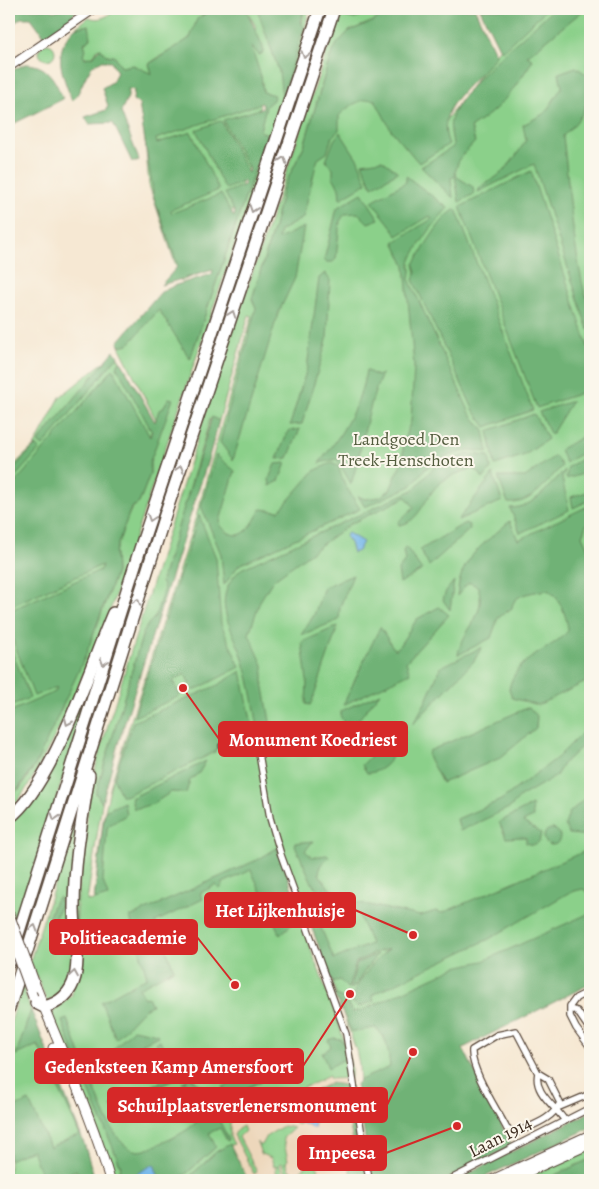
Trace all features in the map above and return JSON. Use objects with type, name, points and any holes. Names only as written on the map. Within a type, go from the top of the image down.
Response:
[{"type":"highway","points":[[9,963],[140,549],[320,9]]},
{"type":"highway","points":[[9,1008],[90,748],[184,458],[334,9]]},
{"type":"highway","points":[[9,818],[25,804],[56,748],[140,549]]},
{"type":"highway","points":[[38,1003],[62,1000],[70,990],[75,976],[74,908],[76,859],[90,748]]},
{"type":"main road","points":[[9,914],[36,987],[38,1003],[59,1063],[94,1138],[105,1180]]},
{"type":"main road","points":[[9,932],[97,1136],[110,1180]]},
{"type":"main road","points":[[492,1180],[590,1135]]},
{"type":"main road","points":[[510,1180],[590,1144]]},
{"type":"street","points":[[9,67],[94,9]]},
{"type":"street","points":[[222,746],[223,749],[252,740],[258,742],[270,818],[281,855],[346,1034],[369,1180]]},
{"type":"street","points":[[590,991],[576,998],[570,1006],[572,1009],[570,1016],[590,1047]]},
{"type":"street","points":[[572,1009],[577,1011],[590,1030]]},
{"type":"street","points":[[538,1073],[544,1075],[552,1083],[560,1103],[557,1108],[551,1116],[516,1133],[511,1132],[507,1129],[479,1076],[473,1062],[472,1050],[497,1035],[516,1031],[538,1073],[536,1084],[547,1100],[557,1108],[565,1121]]},
{"type":"street","points":[[557,1108],[590,1094]]},
{"type":"street","name":"Laan 1914","points":[[449,1180],[590,1108]]},
{"type":"shaded area","points":[[348,1067],[362,1180],[248,1180],[222,1126]]},
{"type":"green space","points":[[15,9],[50,9],[54,11],[77,9],[69,21],[45,37],[31,18],[21,18],[9,27],[9,12]]},
{"type":"green space","points":[[118,9],[212,9],[203,15],[186,41],[149,64],[154,73],[152,75],[133,65],[122,68],[114,56],[106,55],[98,48],[94,55],[89,58],[83,56],[89,25],[75,28],[89,17],[101,18]]},
{"type":"green space","points":[[212,9],[246,9],[263,47],[263,53],[259,55],[251,46],[261,76],[263,92],[274,95],[273,100],[266,106],[260,131],[267,134],[190,359],[159,310],[129,344],[119,346],[118,342],[161,292],[176,285],[212,274],[213,270],[161,285],[178,266],[154,198],[139,104],[133,100],[134,90],[128,89],[128,97],[121,112],[139,160],[137,162],[132,162],[113,123],[89,124],[85,117],[106,110],[108,106],[102,88],[112,82],[117,72],[111,62],[103,61],[96,63],[91,68],[72,101],[62,72],[61,54],[63,46],[75,28],[89,25],[91,38],[84,43],[86,50],[83,54],[85,58],[94,56],[100,48],[106,55],[114,56],[122,67],[133,65],[152,74],[149,64],[190,38],[197,19]],"holes":[[[262,103],[263,108],[223,120],[249,169],[248,173],[222,122],[220,121],[196,130],[224,187],[226,189],[245,181],[244,185],[225,193],[235,213],[234,217],[221,194],[172,213],[171,210],[219,190],[191,132],[157,143],[156,139]]]},
{"type":"green space","points":[[246,9],[257,9],[262,18],[285,90],[302,25],[304,9],[309,9],[301,50],[111,608],[67,713],[30,783],[9,810],[9,470],[35,445],[60,397],[115,353],[130,377],[154,424],[19,790],[36,764],[97,626],[116,572],[115,552],[128,516],[132,508],[139,503],[150,474],[150,462],[169,398],[156,420],[119,346],[121,347],[159,301],[190,359],[267,134],[260,131],[266,94],[263,92],[261,76],[258,75],[260,115],[252,155],[212,269],[181,281],[149,185],[142,106],[238,10],[252,46],[259,55],[256,27]]},
{"type":"green space","points":[[257,9],[304,9],[301,21],[304,28],[282,98],[279,71]]},
{"type":"green space","name":"Landgoed Den Treek-Henschoten","points":[[341,9],[349,9],[346,17],[367,14],[373,9],[391,9],[374,21],[349,31],[330,57],[304,146],[283,189],[274,227],[252,299],[273,249],[295,182],[352,74],[440,128],[501,47],[544,9],[590,9],[590,553],[582,536],[585,528],[568,536],[590,608],[590,982],[360,1087],[356,1050],[282,850],[296,909],[339,1024],[351,1066],[351,1078],[330,1079],[329,1076],[230,1122],[230,1137],[234,1144],[216,1152],[186,1180],[175,1180],[187,1173],[216,1147],[121,1160],[114,1150],[121,1167],[114,1179],[51,1019],[54,1010],[72,995],[78,895],[89,797],[98,757],[202,423]],"holes":[[[249,315],[252,316],[197,513],[111,784],[103,820],[94,900],[87,901],[102,803],[96,793],[143,633],[155,617],[165,588],[167,560],[210,419],[214,418],[219,421]]]},
{"type":"green space","points":[[349,9],[373,9],[355,19],[345,17]]},
{"type":"green space","points":[[391,9],[475,9],[496,55],[452,106],[447,117],[445,130],[449,144],[419,163],[391,130],[375,100],[370,99],[355,103],[339,116],[339,130],[332,137],[327,153],[318,159],[303,218],[280,231],[278,239],[304,227],[295,278],[278,314],[233,460],[220,442],[256,308],[252,299],[274,227],[283,188],[304,146],[330,57],[337,44],[349,31],[374,21]]},
{"type":"green space","points":[[480,9],[547,9],[503,50],[500,50]]},
{"type":"green space","points":[[553,9],[585,9],[527,56],[533,60],[513,89],[499,106],[471,127],[475,142],[459,159],[455,173],[457,177],[473,187],[474,194],[459,202],[455,176],[451,178],[453,198],[421,167],[453,147],[450,127],[451,120],[467,92],[496,61]]},
{"type":"green space","points":[[47,44],[55,52],[47,60],[39,52]]},
{"type":"green space","points":[[25,64],[40,67],[50,74],[63,99],[9,126],[9,72]]},
{"type":"green space","points":[[576,67],[590,77],[589,95],[584,110],[576,123],[563,136],[576,249],[583,286],[591,313],[588,330],[534,164],[478,192],[482,186],[502,172],[519,151],[526,140],[523,125],[545,113],[562,87],[559,73]]},
{"type":"green space","points":[[340,132],[358,160],[367,183],[340,199],[339,188],[333,177],[333,169],[326,161],[334,140]]},
{"type":"green space","points":[[382,160],[398,172],[372,187],[362,163]]},
{"type":"green space","points":[[531,171],[590,353],[590,390],[537,408],[460,207]]},
{"type":"green space","points":[[406,176],[448,208],[415,252],[410,265],[409,279],[470,413],[484,431],[488,452],[469,450],[441,458],[425,469],[411,486],[365,507],[358,496],[365,499],[380,497],[390,490],[403,459],[403,442],[411,421],[414,366],[405,266],[394,242],[432,219],[430,216],[397,236],[372,201],[406,182]]},
{"type":"green space","points":[[362,193],[379,219],[368,223],[358,213],[345,214],[340,221],[336,259],[333,262],[326,262],[324,260],[337,208]]},
{"type":"green space","points":[[456,209],[533,410],[486,427],[474,411],[413,280],[416,273],[414,264],[427,242],[444,219]]},
{"type":"green space","points":[[325,273],[330,280],[327,340],[302,424],[290,425],[307,368],[319,278]]},
{"type":"green space","points":[[114,351],[118,356],[43,446],[38,442]]},
{"type":"green space","points":[[119,362],[122,363],[155,422],[159,410],[162,409],[169,398],[173,399],[150,462],[150,474],[139,503],[131,508],[115,552],[116,572],[85,657],[36,764],[15,793],[9,790],[9,712],[55,692],[57,687],[34,696],[9,630],[9,611],[100,570],[102,565],[9,607],[9,490],[113,369],[150,437],[152,432],[117,367]]},
{"type":"green space","points":[[366,370],[377,376],[382,374],[368,415],[351,484],[337,459],[319,463],[349,420],[360,395]]},
{"type":"green space","points":[[572,401],[551,435],[539,412]]},
{"type":"green space","points":[[534,414],[548,439],[525,455],[495,465],[488,431]]},
{"type":"green space","points":[[212,417],[219,421],[209,457],[118,744],[102,803],[96,793],[143,633],[155,617],[164,588],[161,582]]},
{"type":"green space","points":[[300,429],[288,458],[277,459],[288,431]]},
{"type":"green space","points":[[590,432],[590,448],[566,463],[561,449]]},
{"type":"green space","points":[[35,446],[40,449],[9,484],[9,473]]},
{"type":"green space","points":[[469,454],[489,456],[491,469],[483,479],[479,472],[472,469],[446,479],[434,489],[422,508],[412,519],[399,525],[398,522],[414,507],[406,497],[350,524],[273,580],[260,601],[249,634],[263,665],[263,682],[271,727],[268,735],[260,738],[247,671],[226,615],[224,604],[226,592],[231,581],[241,569],[413,490],[436,465]]},
{"type":"green space","points":[[590,454],[590,472],[566,479],[568,467]]},
{"type":"green space","points":[[216,455],[235,471],[220,521],[221,526],[234,535],[240,535],[245,532],[254,522],[261,509],[279,511],[314,471],[331,463],[338,466],[345,485],[360,509],[239,565],[224,585],[221,554],[201,506]]},
{"type":"green space","points":[[555,456],[562,466],[545,485],[524,500],[517,503],[508,503],[498,477],[525,477]]},
{"type":"green space","points":[[286,463],[279,481],[270,486],[269,479],[275,464]]},
{"type":"green space","points":[[565,470],[562,478],[569,510],[520,533],[510,508],[519,507],[534,500]]},
{"type":"green space","points":[[493,474],[502,501],[458,520]]},
{"type":"green space","points":[[590,491],[590,500],[573,508],[571,497]]},
{"type":"green space","points":[[590,505],[590,523],[586,525],[582,536],[590,553],[590,570],[588,573],[590,581],[590,680],[538,705],[512,698],[509,689],[518,669],[568,631],[564,613],[558,600],[550,592],[545,590],[525,594],[516,599],[512,608],[498,618],[491,638],[458,655],[460,646],[480,606],[478,587],[471,583],[468,583],[457,596],[463,571],[474,553],[510,521],[518,540]]},
{"type":"green space","points":[[199,515],[216,558],[221,624],[240,667],[193,691],[185,674],[173,681],[180,696],[134,717]]},
{"type":"green space","points":[[465,523],[469,525],[470,529],[429,566],[420,550]]},
{"type":"green space","points":[[406,547],[422,570],[400,583],[398,570],[405,561],[403,551]]},
{"type":"green space","points":[[353,575],[340,607],[339,620],[301,635],[314,615],[324,587]]},
{"type":"green space","points":[[454,581],[450,610],[443,600],[446,591]]},
{"type":"green space","points":[[439,607],[449,615],[406,662],[410,673],[343,705],[380,627],[394,649],[397,649],[417,619]]},
{"type":"green space","points":[[338,626],[312,702],[310,705],[306,704],[307,681],[302,642]]},
{"type":"green space","points":[[9,643],[30,698],[9,706]]},
{"type":"green space","points":[[106,643],[16,925],[9,907],[9,820],[21,811]]},
{"type":"green space","points":[[482,647],[474,661],[413,724],[425,703],[441,667]]},
{"type":"green space","points":[[241,671],[254,735],[235,744],[228,740],[220,742],[215,752],[125,796],[121,795],[114,779],[133,722],[218,685]]},
{"type":"green space","points":[[380,693],[350,730],[347,729],[340,715],[341,711]]},
{"type":"green space","points":[[529,707],[537,716],[536,728],[500,758],[442,783],[428,756],[429,751]]},
{"type":"green space","points":[[590,725],[590,739],[563,764],[556,776],[520,797],[511,807],[460,831],[457,819],[501,800],[557,758]]},
{"type":"green space","points":[[402,729],[405,731],[392,758],[381,769],[367,773],[362,765],[387,740],[395,737]]},
{"type":"green space","points":[[206,761],[199,773],[190,780],[186,793],[171,792],[153,804],[134,809],[131,798]]},
{"type":"green space","points":[[584,799],[590,810],[590,836],[569,834],[565,825],[569,813]]},
{"type":"green space","points":[[81,802],[73,966],[66,991],[47,1002],[30,961]]},
{"type":"green space","points":[[124,802],[126,815],[108,826],[107,829],[103,881],[108,896],[94,900],[105,811]]},
{"type":"green space","points":[[532,805],[533,817],[523,822],[541,833],[539,842],[532,845],[526,843],[526,838],[524,837],[506,838],[499,822]]},
{"type":"green space","points":[[549,829],[555,829],[560,834],[558,843],[549,845],[544,840],[544,834]]},
{"type":"green space","points":[[313,841],[305,851],[312,857],[327,855],[329,857],[320,866],[319,874],[330,889],[351,901],[420,916],[436,911],[442,913],[590,849],[590,894],[583,889],[570,892],[489,939],[372,995],[374,1001],[359,1007],[352,1003],[352,997],[359,982],[389,949],[377,952],[356,962],[348,989],[340,980],[332,982],[302,901],[307,899],[310,901],[334,959],[371,944],[357,911],[343,919],[328,898],[313,885],[294,843]]},
{"type":"green space","points":[[277,848],[306,926],[294,922],[280,935],[251,870],[223,883],[223,886],[219,889],[216,885],[200,893],[203,899],[155,922],[174,969],[139,988],[144,998],[148,997],[152,1005],[144,1009],[116,1039],[101,1002],[147,977],[130,917],[259,859]]},
{"type":"green space","points":[[59,897],[61,905],[50,928],[47,921],[55,900]]},
{"type":"green space","points":[[590,913],[590,984],[463,1048],[512,1146],[445,1180],[372,1180],[356,1084],[360,1080],[390,1067],[388,1050],[383,1036],[375,1028],[352,1032],[333,993],[346,1000],[352,1012],[363,1010],[456,967],[483,961]]},
{"type":"green space","points":[[377,954],[352,989],[350,988],[357,963]]},
{"type":"green space","points":[[22,985],[31,1010],[25,1029],[37,1044],[57,1081],[74,1121],[93,1180],[9,1180],[9,1028]]},
{"type":"green space","points":[[31,1010],[84,1143],[95,1180],[82,1180],[76,1170],[55,1180],[43,1180],[32,1150],[9,1160],[9,1093],[15,1107],[29,1101],[50,1147],[80,1134],[38,1045],[16,1055]]},
{"type":"green space","points":[[67,1019],[82,1059],[77,1062],[62,1021]]},
{"type":"green space","points":[[133,1029],[157,1034],[158,1036],[87,1070],[115,1134],[124,1144],[134,1150],[145,1150],[173,1138],[192,1126],[203,1111],[203,1102],[198,1092],[182,1082],[187,1080],[184,1075],[113,1109],[111,1106],[173,1076],[156,1042],[160,1040],[171,1063],[191,1072],[191,1078],[202,1086],[229,1140],[227,1141],[220,1128],[209,1133],[216,1147],[187,1173],[175,1180],[129,1178],[129,1180],[115,1180],[121,1167],[79,1067],[110,1053]]},
{"type":"green space","points":[[334,1038],[341,1039],[347,1052],[343,1060],[328,1068],[322,1053],[331,1047],[328,1040]]},
{"type":"green space","points":[[289,1057],[293,1059],[294,1066],[232,1095],[230,1090],[225,1092],[223,1087]]},
{"type":"green space","points":[[331,1083],[351,1086],[362,1142],[353,1143],[348,1113],[340,1113],[338,1096],[322,1095],[319,1089]]},
{"type":"green space","points":[[319,1089],[322,1095],[326,1096],[327,1106],[321,1107],[318,1102],[309,1102],[304,1107],[298,1125],[294,1123],[297,1121],[295,1116],[291,1118],[292,1115],[287,1104]]},
{"type":"green space","points":[[590,1112],[590,1128],[478,1180],[456,1180]]},
{"type":"green space","points":[[243,1126],[245,1131],[239,1137],[257,1172],[254,1174],[234,1135]]},
{"type":"green space","points":[[283,1126],[294,1128],[283,1138],[288,1160],[284,1164],[287,1162],[288,1169],[296,1174],[313,1161],[319,1169],[316,1174],[318,1179],[287,1180],[282,1163],[280,1164],[283,1178],[278,1176],[275,1169],[278,1165],[274,1167],[271,1158],[261,1154],[258,1145],[262,1145],[267,1136]]},
{"type":"green space","points":[[230,1144],[248,1180],[186,1180],[216,1152]]},
{"type":"green space","points":[[363,1148],[367,1180],[351,1180],[350,1169],[354,1149]]},
{"type":"green space","points":[[590,1149],[590,1159],[544,1180],[521,1180]]},
{"type":"green space","points":[[590,1159],[590,1180],[544,1180]]},
{"type":"water","points":[[348,533],[363,542],[358,551],[353,553],[350,543],[345,536]]},
{"type":"water","points":[[313,1101],[320,1103],[321,1109],[314,1124],[315,1128],[311,1128],[309,1125],[299,1123],[304,1107]]},
{"type":"water","points":[[154,1164],[159,1178],[157,1180],[129,1180],[129,1178]]},
{"type":"place","name":"Monument Koedriest","points":[[183,688]]},
{"type":"place","name":"Het Lijkenhuisje","points":[[413,935]]},
{"type":"place","name":"Politieacademie","points":[[235,985]]},
{"type":"place","name":"Gedenksteen Kamp Amersfoort","points":[[350,994]]},
{"type":"place","name":"Schuilplaatsverlenersmonument","points":[[413,1052]]},
{"type":"place","name":"Impeesa","points":[[457,1126]]}]
